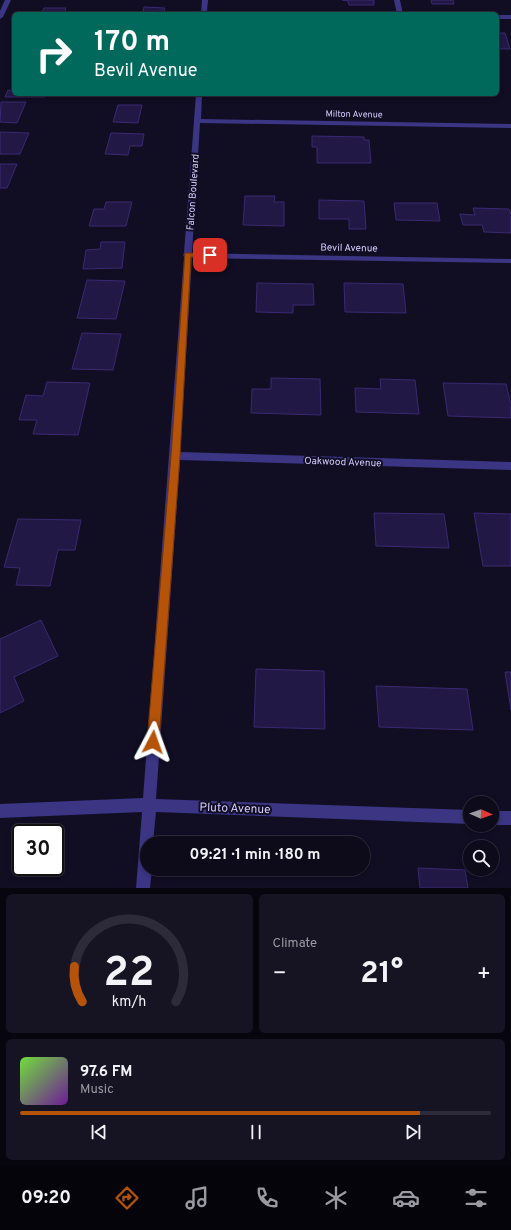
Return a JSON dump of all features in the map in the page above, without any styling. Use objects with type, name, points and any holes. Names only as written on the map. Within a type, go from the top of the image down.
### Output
[{"type":"street","points":[[0,17],[8,0]]},
{"type":"street","points":[[204,12],[205,0]]},
{"type":"street","points":[[397,0],[400,12]]},
{"type":"street","points":[[499,17],[511,17]]},
{"type":"street","name":"Falcon Boulevard","points":[[143,888],[175,456],[198,96]]},
{"type":"street","name":"Milton Avenue","points":[[197,121],[511,126]]},
{"type":"street","name":"Bevil Avenue","points":[[187,255],[511,262]]},
{"type":"street","name":"Oakwood Avenue","points":[[175,456],[511,466]]},
{"type":"street","name":"Pluto Avenue","points":[[0,811],[148,805],[463,817]]},
{"type":"street","points":[[499,818],[511,818]]},
{"type":"building","points":[[342,0],[374,0],[374,5],[349,5],[348,1]]},
{"type":"building","points":[[431,0],[453,0],[454,4],[432,4]]},
{"type":"building","points":[[144,7],[165,8],[164,12],[143,12]]},
{"type":"building","points":[[44,8],[66,8],[65,12],[42,12]]},
{"type":"building","points":[[499,33],[505,33],[510,49],[499,49]]},
{"type":"building","points":[[8,90],[12,91],[12,96],[46,96],[45,97],[5,97]]},
{"type":"building","points":[[1,102],[26,102],[17,123],[0,122]]},
{"type":"building","points":[[118,105],[142,105],[138,123],[113,122]]},
{"type":"building","points":[[0,132],[29,133],[20,154],[0,154]]},
{"type":"building","points":[[111,133],[144,134],[142,146],[130,146],[128,155],[105,154]]},
{"type":"building","points":[[312,136],[364,137],[364,140],[369,140],[371,163],[317,163],[317,147],[312,147]]},
{"type":"building","points":[[0,164],[17,164],[7,188],[0,188]]},
{"type":"building","points":[[245,196],[275,196],[274,202],[284,202],[284,226],[243,225]]},
{"type":"building","points":[[319,200],[364,201],[366,229],[349,229],[349,219],[319,219]]},
{"type":"building","points":[[106,202],[132,202],[126,226],[89,226],[94,209],[104,209]]},
{"type":"building","points":[[394,203],[437,203],[440,221],[396,220]]},
{"type":"building","points":[[473,208],[509,209],[511,215],[511,233],[484,232],[482,225],[463,225],[460,214],[475,215]]},
{"type":"building","points":[[101,242],[125,242],[122,268],[83,269],[86,250],[100,249]]},
{"type":"building","points":[[87,280],[125,281],[116,319],[77,318]]},
{"type":"building","points":[[257,283],[313,284],[314,305],[293,305],[293,313],[256,312]]},
{"type":"building","points":[[344,283],[403,284],[406,313],[345,312]]},
{"type":"building","points":[[82,333],[121,334],[113,370],[72,369]]},
{"type":"building","points":[[271,378],[320,379],[321,415],[251,413],[252,389],[271,389]]},
{"type":"building","points":[[380,379],[415,380],[419,414],[356,412],[355,388],[381,389]]},
{"type":"building","points":[[47,382],[90,383],[78,435],[33,434],[37,420],[19,420],[26,395],[43,396]]},
{"type":"building","points":[[443,383],[506,384],[511,405],[511,418],[448,416]]},
{"type":"building","points":[[374,513],[444,514],[449,548],[376,546]]},
{"type":"building","points":[[474,513],[511,514],[511,566],[483,566]]},
{"type":"building","points":[[18,519],[81,520],[75,550],[58,550],[50,586],[16,585],[20,568],[4,567]]},
{"type":"building","points":[[41,620],[58,656],[14,677],[24,701],[0,713],[0,639]]},
{"type":"building","points":[[256,669],[324,671],[325,729],[254,727]]},
{"type":"building","points":[[505,672],[511,672],[511,710]]},
{"type":"building","points":[[376,686],[467,689],[473,730],[379,727]]},
{"type":"building","points":[[418,868],[463,870],[463,876],[466,876],[468,888],[420,888]]},
{"type":"route","points":[[153,742],[175,456],[187,255],[210,255]]}]
